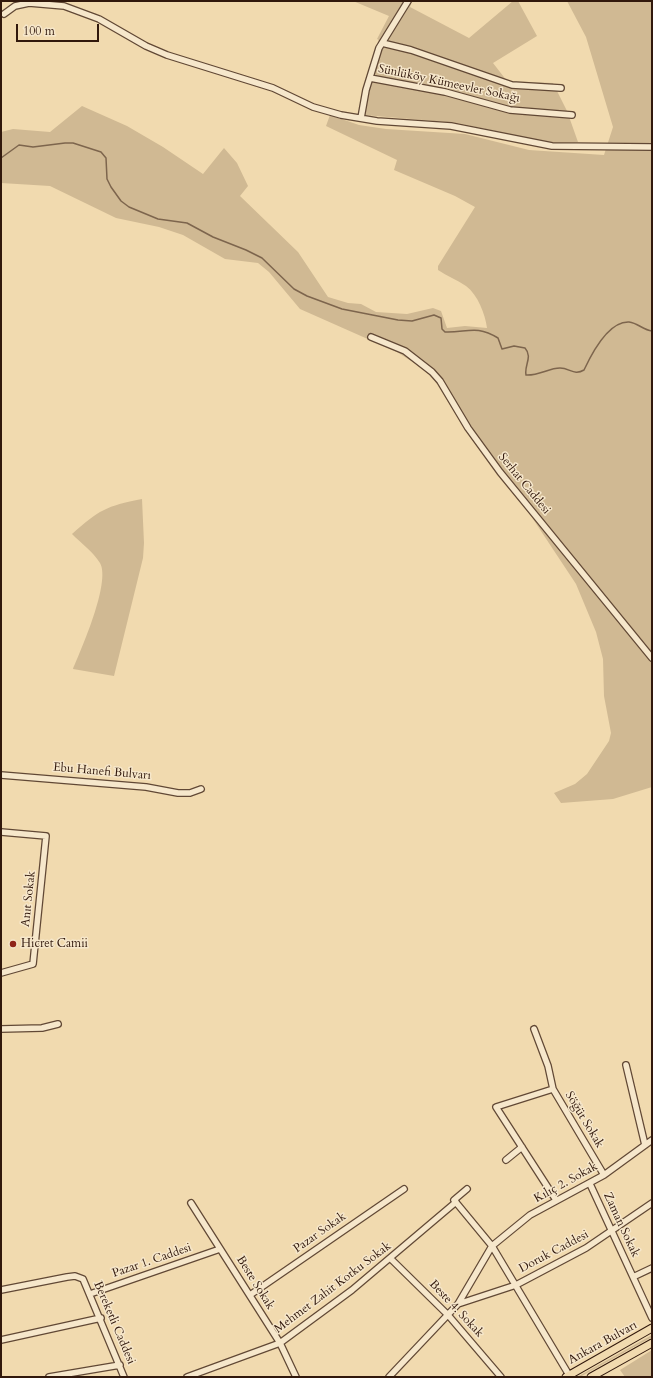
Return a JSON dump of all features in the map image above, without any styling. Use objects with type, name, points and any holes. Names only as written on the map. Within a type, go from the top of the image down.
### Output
[{"type":"main road","name":"Ankara Bulvarı","points":[[567,1376],[652,1328]]},
{"type":"main road","name":"Ankara Bulvarı","points":[[592,1377],[652,1343]]},
{"type":"street","name":"Sünlüköy Kümeevler Sokağı","points":[[361,118],[370,78],[382,43],[399,18],[408,1]]},
{"type":"street","points":[[4,14],[11,8],[25,4],[64,6],[88,14],[146,46],[167,55],[273,88],[322,110],[361,118],[451,126],[552,146],[652,147]]},
{"type":"street","name":"Sünlüköy Kümeevler Sokağı","points":[[382,43],[411,50],[512,85],[561,88]]},
{"type":"street","name":"Sünlüköy Kümeevler Sokağı","points":[[370,78],[445,92],[510,110],[572,115]]},
{"type":"street","name":"Serhat Caddesi","points":[[371,337],[405,351],[432,372],[440,381],[476,440],[500,472],[652,658]]},
{"type":"street","name":"Ebu Hanefi Bulvarı","points":[[1,775],[146,787],[178,793],[190,793],[201,789]]},
{"type":"street","name":"Anıt Sokak","points":[[1,832],[46,836],[33,964],[1,973]]},
{"type":"street","points":[[1,1029],[42,1028],[58,1024]]},
{"type":"street","name":"Söğüt Sokak","points":[[534,1028],[548,1066],[553,1089],[604,1175]]},
{"type":"street","points":[[626,1065],[645,1145]]},
{"type":"street","points":[[553,1089],[496,1107],[556,1200]]},
{"type":"street","name":"Kılıç 2. Sokak","points":[[492,1246],[530,1215],[556,1200],[590,1184],[652,1140]]},
{"type":"street","points":[[506,1160],[522,1147]]},
{"type":"street","name":"Zaman Sokak","points":[[590,1184],[652,1318]]},
{"type":"street","name":"Mehmet Zahit Kotku Sokak","points":[[188,1377],[280,1343],[320,1315],[391,1259],[467,1189]]},
{"type":"street","name":"Pazar Sokak","points":[[250,1295],[404,1190]]},
{"type":"street","points":[[455,1201],[492,1246],[516,1285],[567,1376]]},
{"type":"street","name":"Beste Sokak","points":[[191,1203],[280,1343],[294,1376]]},
{"type":"street","name":"Doruk Caddesi","points":[[458,1304],[516,1285],[586,1248],[612,1232],[652,1203]]},
{"type":"street","points":[[389,1377],[458,1304],[492,1246]]},
{"type":"street","name":"Pazar 1. Caddesi","points":[[90,1294],[220,1249]]},
{"type":"street","name":"Beste 4. Sokak","points":[[391,1259],[448,1315],[501,1377]]},
{"type":"street","points":[[633,1277],[652,1268]]},
{"type":"street","name":"Bereketli Caddesi","points":[[1,1290],[67,1277],[75,1276],[83,1278],[101,1318],[124,1377]]},
{"type":"street","points":[[1,1340],[101,1318]]},
{"type":"street","points":[[49,1377],[120,1365]]},
{"type":"shaded area","points":[[353,1],[412,1],[410,7],[469,38],[513,1],[518,1],[537,36],[493,63],[507,81],[553,83],[567,111],[578,142],[550,143],[458,123],[364,115],[371,81],[383,42],[377,39],[389,16]]},
{"type":"shaded area","points":[[567,1],[652,1],[652,787],[613,799],[561,803],[554,793],[575,784],[587,774],[609,741],[611,733],[604,696],[603,659],[596,632],[576,584],[531,516],[497,475],[470,437],[433,378],[422,368],[397,352],[300,309],[269,272],[258,263],[225,259],[183,235],[159,227],[116,218],[50,186],[1,183],[1,132],[13,129],[50,132],[82,106],[127,126],[163,147],[203,174],[224,148],[237,163],[248,186],[240,196],[298,252],[328,297],[348,303],[361,304],[376,312],[407,314],[433,308],[441,311],[447,328],[465,326],[487,328],[485,317],[474,294],[463,284],[438,270],[438,266],[475,207],[455,196],[394,170],[397,160],[326,126],[330,115],[359,125],[386,129],[465,134],[529,150],[604,155],[613,127],[586,37]]},
{"type":"shaded area","points":[[142,499],[144,543],[143,558],[114,676],[73,669],[94,616],[102,585],[102,572],[100,563],[97,559],[72,534],[89,519],[104,510],[120,504]]},
{"type":"shaded area","points":[[652,1335],[652,1337],[580,1377],[577,1377]]},
{"type":"shaded area","points":[[652,1350],[652,1377],[625,1377],[620,1370]]},
{"type":"waterway","points":[[1,158],[19,145],[33,147],[73,143],[101,152],[106,158],[107,179],[111,187],[121,201],[129,207],[158,219],[187,223],[213,237],[246,250],[262,258],[294,289],[307,296],[342,309],[398,320],[412,321],[434,315],[441,318],[442,329],[445,332],[471,330],[483,331],[498,338],[502,349],[514,346],[525,348],[528,355],[526,375],[556,368],[581,372],[584,370],[601,340],[614,327],[621,323],[629,322],[652,331]]},
{"type":"place","name":"Hicret Camii","points":[[13,944]]}]
